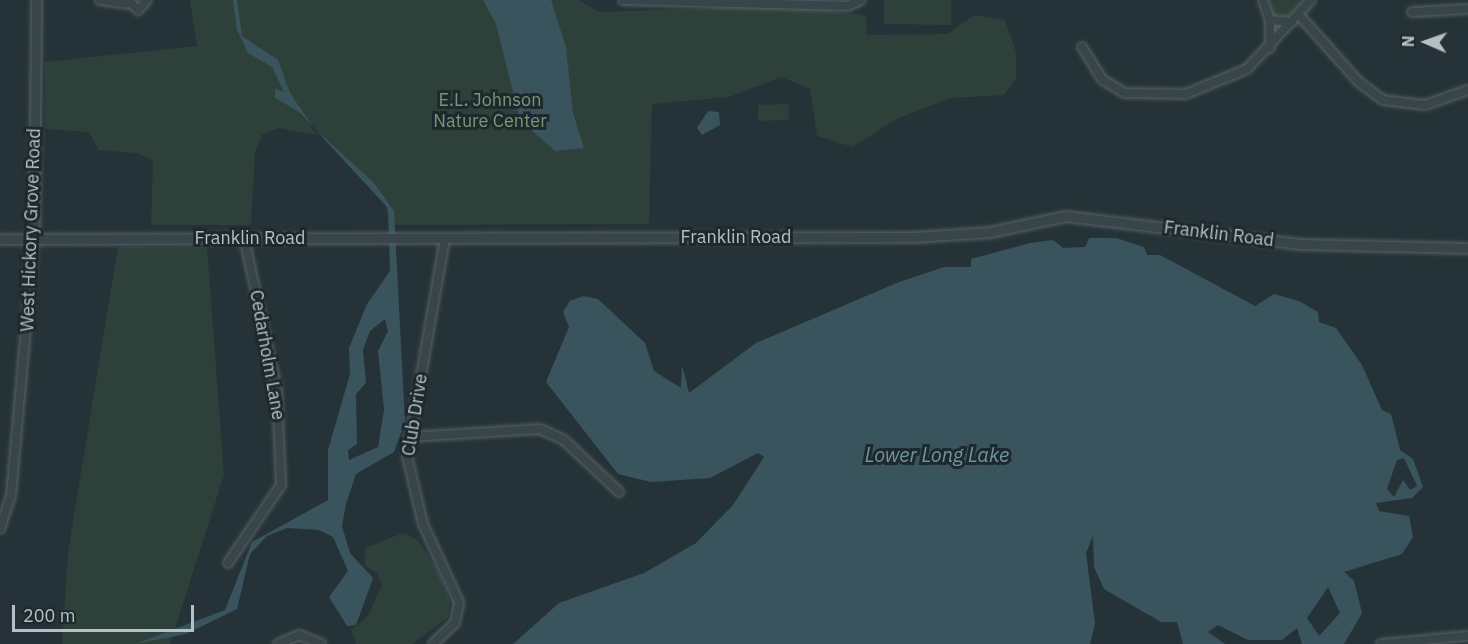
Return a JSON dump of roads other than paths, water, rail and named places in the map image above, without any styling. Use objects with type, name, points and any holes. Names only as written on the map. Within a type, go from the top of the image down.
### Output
[{"type":"street","name":"West Hickory Grove Road","points":[[0,529],[11,496],[34,239],[36,0]]},
{"type":"street","points":[[100,0],[128,2],[138,10],[147,0]]},
{"type":"street","points":[[623,0],[634,4],[782,0],[848,6],[861,0]]},
{"type":"street","points":[[1263,0],[1270,20],[1270,48]]},
{"type":"street","points":[[1082,47],[1112,86],[1155,97],[1223,82],[1270,48],[1311,0]]},
{"type":"street","points":[[1412,12],[1468,9]]},
{"type":"street","points":[[1299,15],[1359,82],[1383,99],[1425,105],[1468,90]]},
{"type":"street","points":[[1270,20],[1292,22]]},
{"type":"street","name":"Franklin Road","points":[[0,239],[924,237],[990,232],[1065,216],[1300,244],[1468,249]]},
{"type":"street","name":"Cedarholm Lane","points":[[228,563],[280,485],[277,390],[244,238]]},
{"type":"street","name":"Club Drive","points":[[432,644],[455,624],[459,602],[421,518],[409,472],[409,437],[445,238]]},
{"type":"street","points":[[409,437],[540,429],[564,440],[619,492]]},
{"type":"street","points":[[278,644],[299,635],[321,644]]},
{"type":"street","points":[[1381,644],[1468,636]]},
{"type":"water","points":[[233,0],[237,0],[242,36],[278,60],[290,93],[314,128],[374,183],[394,211],[405,422],[394,452],[356,474],[346,504],[342,526],[350,553],[373,578],[356,625],[347,626],[329,597],[348,571],[333,537],[319,530],[287,528],[267,536],[250,554],[237,609],[186,634],[135,644],[225,610],[252,542],[328,500],[328,450],[350,374],[349,348],[367,304],[390,271],[388,208],[299,112],[275,98],[275,89],[284,92],[272,67],[248,53],[237,30]],"holes":[[[385,319],[388,331],[378,351],[384,410],[378,447],[349,460],[348,450],[357,444],[356,394],[366,383],[363,350],[370,331]]]},
{"type":"water","points":[[483,0],[551,0],[566,47],[573,113],[584,148],[555,151],[520,120],[496,24]]},
{"type":"water","points":[[708,111],[719,112],[720,125],[702,135],[697,128]]},
{"type":"water","name":"Lower Long Lake","points":[[1089,238],[1116,238],[1144,247],[1147,255],[1160,255],[1255,306],[1274,294],[1299,301],[1318,312],[1319,322],[1336,328],[1362,365],[1382,410],[1391,414],[1400,450],[1413,459],[1423,487],[1412,498],[1376,503],[1379,511],[1409,516],[1413,537],[1402,554],[1344,572],[1354,581],[1362,613],[1344,644],[1302,644],[1297,628],[1282,640],[1248,640],[1218,625],[1208,632],[1225,644],[1183,644],[1177,622],[1161,622],[1104,589],[1094,567],[1093,536],[1086,553],[1095,624],[1090,644],[513,644],[559,603],[644,573],[696,543],[733,505],[764,457],[758,453],[710,478],[651,482],[618,474],[546,382],[569,327],[563,312],[570,301],[583,296],[598,299],[645,343],[654,371],[681,388],[682,365],[689,393],[756,343],[899,282],[944,267],[971,267],[971,259],[1030,243],[1053,240],[1063,248],[1085,247]],"holes":[[[1404,458],[1417,486],[1410,490],[1403,480],[1394,497],[1387,489],[1397,460]],[[1328,587],[1340,613],[1319,636],[1307,618]]]},
{"type":"park label","name":"E.L. Johnson Nature Center","points":[[490,111]]}]
